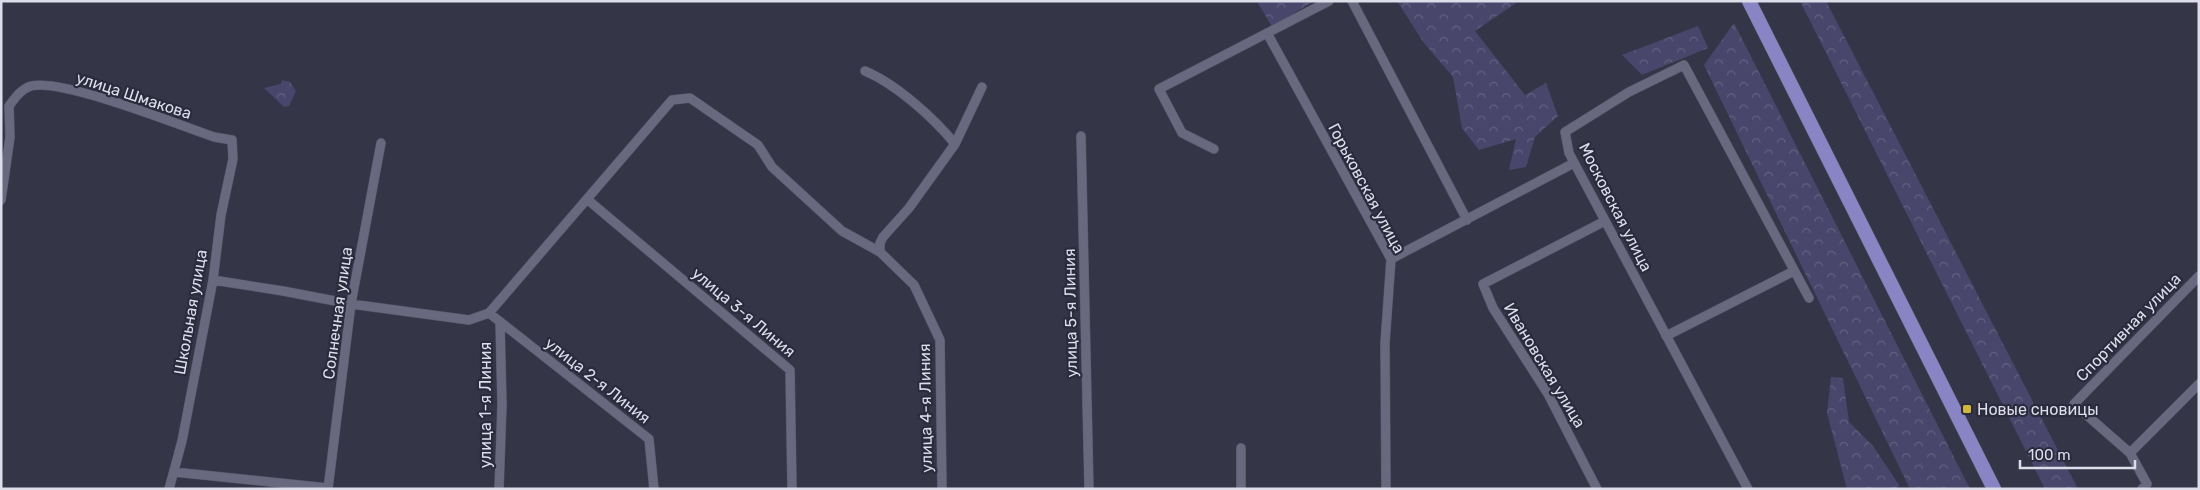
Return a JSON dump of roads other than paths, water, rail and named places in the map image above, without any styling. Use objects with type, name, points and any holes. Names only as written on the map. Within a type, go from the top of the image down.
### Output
[{"type":"main road","points":[[1749,1],[1994,489]]},
{"type":"street","points":[[1214,150],[1182,132],[1159,89],[1329,1]]},
{"type":"street","points":[[1352,1],[1467,220]]},
{"type":"street","name":"Горьковская улица","points":[[1267,33],[1391,259],[1385,343],[1386,489]]},
{"type":"street","name":"Московская улица","points":[[1748,489],[1568,153],[1565,132],[1629,92],[1684,65],[1809,298]]},
{"type":"street","points":[[865,71],[877,76],[937,122],[955,144]]},
{"type":"street","name":"улица Шмакова","points":[[1,200],[10,137],[5,104],[19,92],[30,86],[75,90],[214,136],[232,140]]},
{"type":"street","points":[[880,252],[880,243],[883,237],[909,208],[955,144],[982,88]]},
{"type":"street","name":"улица 4-я Линия","points":[[588,200],[672,100],[690,98],[758,145],[772,167],[842,231],[880,252],[914,285],[940,340],[942,489]]},
{"type":"street","name":"улица 5-я Линия","points":[[1080,136],[1089,489]]},
{"type":"street","name":"Школьная улица","points":[[169,489],[182,441],[213,280],[221,215],[233,159],[232,140]]},
{"type":"street","name":"Солнечная улица","points":[[328,488],[351,304],[381,143]]},
{"type":"street","points":[[1391,259],[1574,163]]},
{"type":"street","points":[[213,280],[351,304],[468,320],[488,313],[588,200]]},
{"type":"street","name":"улица 3-я Линия","points":[[588,200],[790,370],[792,489]]},
{"type":"street","name":"Ивановская улица","points":[[1596,489],[1548,394],[1493,308],[1483,284],[1604,221]]},
{"type":"street","points":[[1666,336],[1794,271]]},
{"type":"street","name":"Спортивная улица","points":[[2130,453],[2074,404],[2199,276]]},
{"type":"street","name":"улица 2-я Линия","points":[[488,313],[649,439],[654,489]]},
{"type":"street","name":"улица 1-я Линия","points":[[499,489],[502,405],[500,322]]},
{"type":"street","points":[[2142,489],[2147,484],[2130,453],[2199,384]]},
{"type":"street","points":[[1241,448],[1241,489]]},
{"type":"street","points":[[174,472],[328,488]]},
{"type":"place","name":"Новые сновицы","points":[[1967,409]]}]
